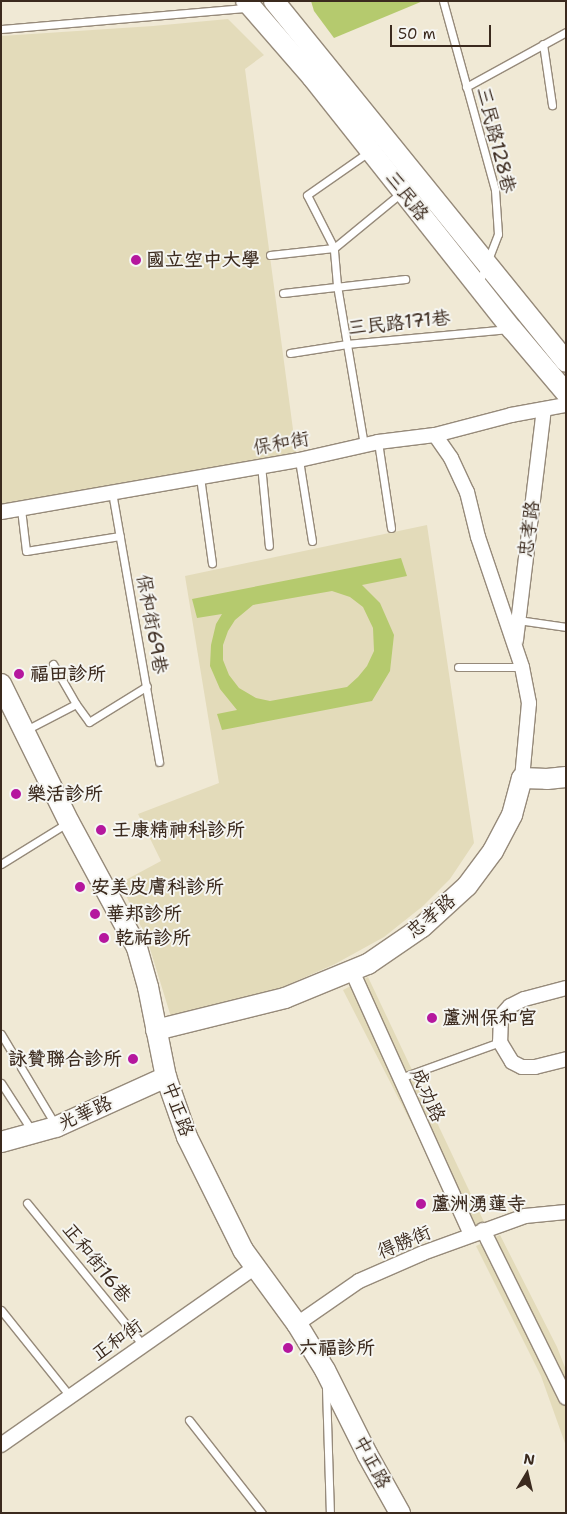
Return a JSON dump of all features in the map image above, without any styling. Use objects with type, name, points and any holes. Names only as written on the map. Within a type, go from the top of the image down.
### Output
[{"type":"street","name":"三民路","points":[[274,1],[566,361]]},
{"type":"street","name":"三民路","points":[[248,4],[404,191],[512,329],[566,393]]},
{"type":"street","name":"保和街","points":[[1,512],[261,465],[299,460],[378,442],[435,435],[511,415],[566,405]]},
{"type":"street","name":"忠孝路","points":[[515,647],[544,410]]},
{"type":"street","name":"忠孝路","points":[[156,1030],[285,998],[368,964],[422,927],[467,886],[493,851],[512,815],[522,778],[529,703],[522,667],[504,608],[478,537],[467,492],[451,458],[435,435]]},
{"type":"street","name":"中正路","points":[[1,684],[69,822],[137,948],[166,1077],[187,1137],[243,1250],[297,1324],[325,1370],[367,1454],[400,1513]]},
{"type":"street","points":[[522,778],[547,779],[566,776]]},
{"type":"street","name":"成功路","points":[[352,971],[400,1078],[477,1232],[565,1395]]},
{"type":"street","points":[[566,988],[524,999],[510,1006],[501,1016],[500,1042],[512,1062],[522,1066],[535,1067],[566,1059]]},
{"type":"street","name":"光華路","points":[[1,1142],[56,1127],[166,1077]]},
{"type":"street","name":"得勝街","points":[[297,1324],[359,1281],[477,1232],[525,1216],[566,1212]]},
{"type":"street","name":"正和街","points":[[1,1445],[255,1267]]},
{"type":"lane","name":"三民路128巷","points":[[443,1],[495,190],[498,234],[478,286]]},
{"type":"lane","points":[[1,29],[248,4]]},
{"type":"lane","points":[[466,87],[566,32]]},
{"type":"lane","points":[[543,44],[552,105]]},
{"type":"lane","points":[[364,445],[337,285],[334,248],[307,195],[371,151]]},
{"type":"lane","points":[[270,255],[334,248],[404,191]]},
{"type":"lane","points":[[283,293],[337,285],[405,279]]},
{"type":"lane","name":"三民路171巷","points":[[290,354],[347,344],[512,329]]},
{"type":"lane","points":[[378,442],[391,528]]},
{"type":"lane","points":[[299,460],[312,542]]},
{"type":"lane","points":[[261,465],[269,546]]},
{"type":"lane","points":[[200,477],[212,563]]},
{"type":"lane","name":"保和街69巷","points":[[112,492],[159,762]]},
{"type":"lane","points":[[21,509],[26,551],[120,536]]},
{"type":"lane","points":[[518,620],[566,627]]},
{"type":"lane","points":[[53,664],[76,704],[89,722],[147,686]]},
{"type":"lane","points":[[458,666],[522,667]]},
{"type":"lane","points":[[25,730],[76,704]]},
{"type":"lane","points":[[1,864],[69,822]]},
{"type":"lane","points":[[1,1034],[56,1127]]},
{"type":"lane","points":[[400,1078],[500,1042]]},
{"type":"lane","points":[[1,1083],[34,1134]]},
{"type":"lane","name":"正和街16巷","points":[[27,1203],[142,1345]]},
{"type":"lane","points":[[1,1310],[70,1396]]},
{"type":"lane","points":[[325,1370],[330,1513]]},
{"type":"lane","points":[[189,1420],[262,1513]]},
{"type":"shaded area","name":"國立空中大學","points":[[228,19],[264,55],[245,69],[296,452],[1,508],[1,36]]},
{"type":"shaded area","points":[[427,525],[474,843],[450,879],[423,906],[384,937],[335,964],[278,989],[171,1017],[147,939],[120,883],[161,861],[138,814],[219,783],[185,576]]},
{"type":"shaded area","points":[[368,977],[485,1224],[467,1232],[343,990]]},
{"type":"shaded area","points":[[500,1235],[557,1347],[566,1370],[566,1446],[541,1376],[476,1246]]},
{"type":"green space","points":[[311,1],[423,1],[334,38],[314,11]]},
{"type":"green space","points":[[401,558],[407,576],[362,585],[380,603],[394,635],[390,671],[372,701],[222,730],[217,714],[237,710],[220,689],[210,666],[211,645],[216,624],[222,614],[197,618],[192,599]],"holes":[[[332,591],[350,597],[363,607],[373,628],[374,651],[367,666],[347,687],[270,701],[256,698],[239,688],[229,675],[223,660],[223,645],[228,631],[235,620],[253,605]]]},
{"type":"place","name":"國立空中大學","points":[[136,260]]},
{"type":"place","name":"福田診所","points":[[19,674]]},
{"type":"place","name":"樂活診所","points":[[16,794]]},
{"type":"place","name":"壬康精神科診所","points":[[101,830]]},
{"type":"place","name":"安美皮膚科診所","points":[[80,887]]},
{"type":"place","name":"華邦診所","points":[[95,914]]},
{"type":"place","name":"乾祐診所","points":[[104,938]]},
{"type":"place","name":"蘆洲保和宮","points":[[432,1018]]},
{"type":"place","name":"詠贊聯合診所","points":[[133,1059]]},
{"type":"place","name":"蘆洲湧蓮寺","points":[[421,1204]]},
{"type":"place","name":"六福診所","points":[[288,1348]]}]
